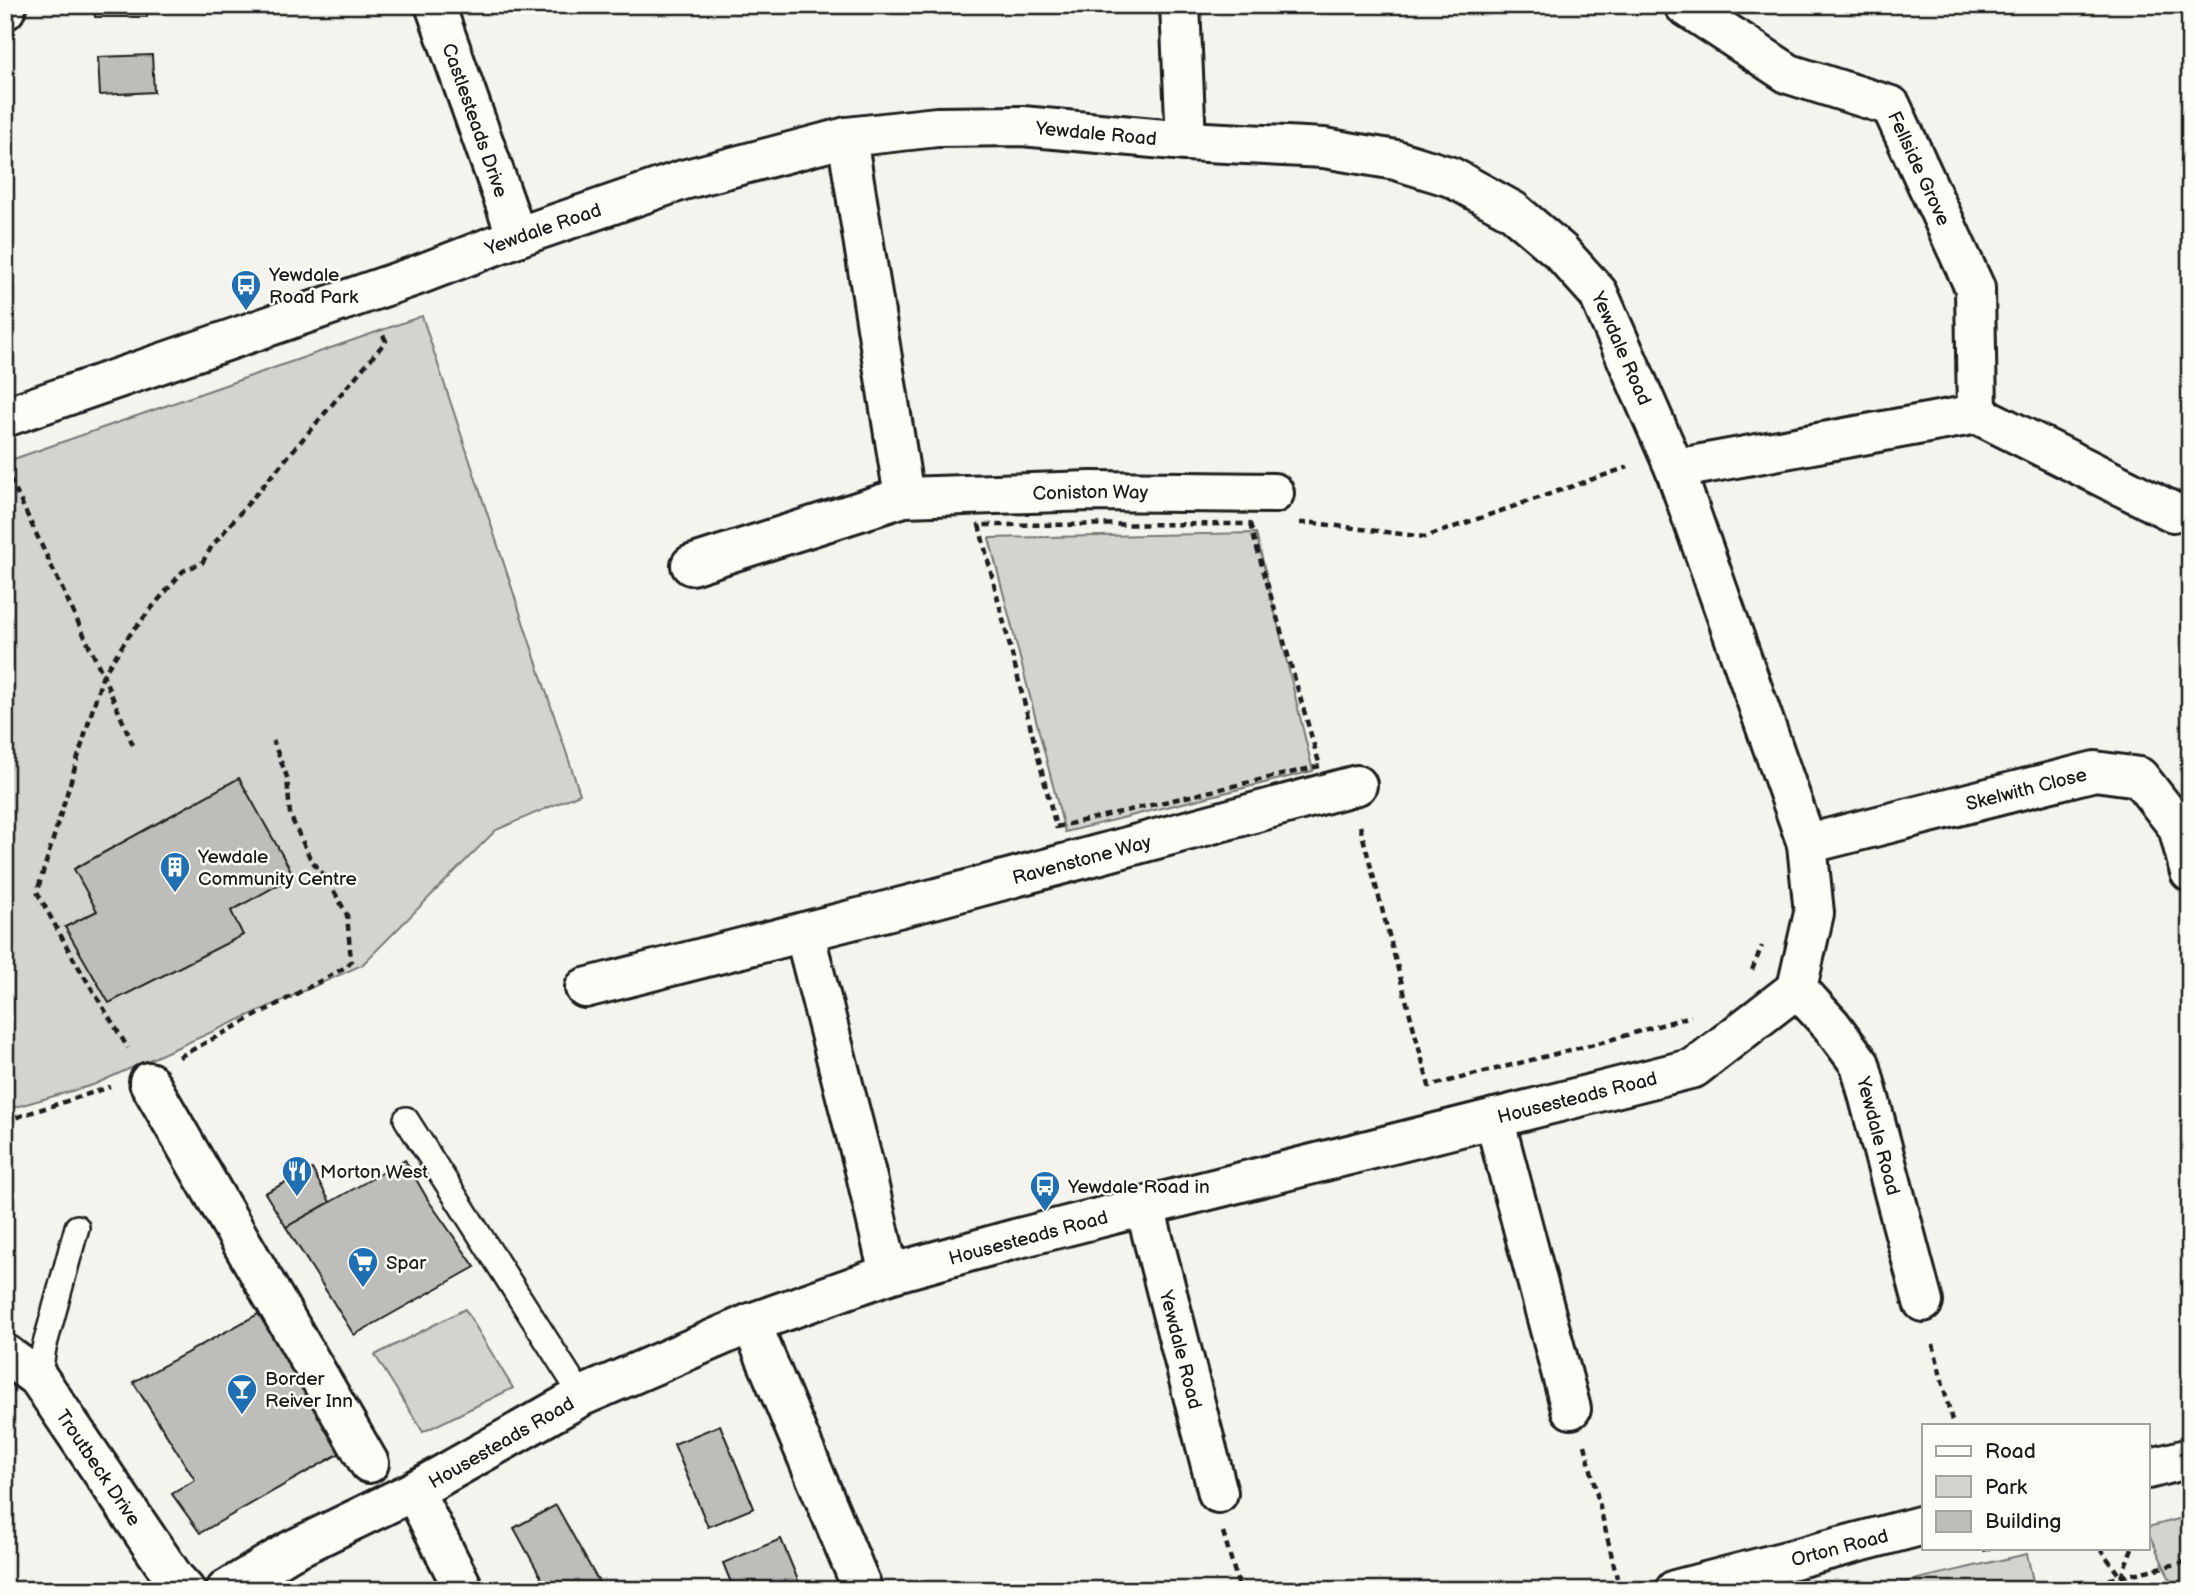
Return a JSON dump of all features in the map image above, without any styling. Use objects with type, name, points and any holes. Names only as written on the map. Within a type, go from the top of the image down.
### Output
[{"type":"street","name":"Castlesteads Drive","points":[[435,5],[517,237]]},
{"type":"street","points":[[1180,5],[1186,141]]},
{"type":"street","name":"Fellside Grove","points":[[1684,5],[1788,74],[1891,106],[1975,288],[1977,414]]},
{"type":"street","name":"Yewdale Road","points":[[5,417],[418,275],[517,237],[683,180],[847,136],[937,127],[1022,126],[1186,141],[1324,148],[1396,160],[1451,177],[1513,211],[1560,251],[1598,293],[1675,469],[1807,844]]},
{"type":"street","points":[[847,136],[904,497]]},
{"type":"street","points":[[1675,469],[1977,414],[2174,512]]},
{"type":"street","name":"Coniston Way","points":[[691,565],[904,497],[1091,491],[1275,514]]},
{"type":"street","name":"Skelwith Close","points":[[1807,844],[2095,771],[2139,777],[2178,827],[2190,872]]},
{"type":"street","name":"Ravenstone Way","points":[[585,988],[937,898],[1358,802]]},
{"type":"street","points":[[1797,988],[1814,914],[1807,844]]},
{"type":"street","points":[[804,932],[889,1274]]},
{"type":"street","name":"Yewdale Road","points":[[1797,988],[1831,1025],[1860,1064],[1923,1302]]},
{"type":"street","name":"Housesteads Road","points":[[226,1590],[290,1551],[414,1491],[582,1396],[751,1323],[889,1274],[1015,1239],[1694,1068],[1797,988]]},
{"type":"street","points":[[147,1079],[369,1463]]},
{"type":"street","points":[[1494,1118],[1577,1421]]},
{"type":"street","name":"Yewdale Road","points":[[1145,1207],[1219,1509]]},
{"type":"street","points":[[751,1323],[861,1585]]},
{"type":"street","name":"Troutbeck Drive","points":[[5,1354],[39,1379],[174,1578],[185,1590]]},
{"type":"street","points":[[2150,1468],[2190,1458]]},
{"type":"street","points":[[414,1491],[464,1590]]},
{"type":"street","name":"Orton Road","points":[[1675,1590],[1922,1526]]},
{"type":"lane","points":[[406,1119],[582,1396]]},
{"type":"lane","points":[[39,1379],[44,1348],[77,1227]]},
{"type":"path","points":[[147,1079],[73,958],[37,892],[103,675],[155,604],[183,571],[202,563],[212,546],[386,341],[380,327]]},
{"type":"path","points":[[1250,524],[1320,766],[1056,827],[979,525],[1250,524],[1275,514],[1314,523],[1425,537],[1629,467]]},
{"type":"path","points":[[5,468],[103,675],[133,745]]},
{"type":"path","points":[[5,1121],[147,1079],[348,966],[351,961],[347,915],[328,880],[311,860],[290,815],[287,777],[273,741]]},
{"type":"path","points":[[1358,802],[1429,1086],[1611,1040],[1701,1013]]},
{"type":"path","points":[[1749,976],[1765,939]]},
{"type":"path","points":[[1933,1344],[1953,1424]]},
{"type":"path","points":[[1577,1421],[1617,1578]]},
{"type":"path","points":[[1219,1509],[1240,1590]]},
{"type":"path","points":[[2101,1550],[2121,1578],[2124,1590]]},
{"type":"path","points":[[2121,1578],[2131,1550]]},
{"type":"path","points":[[2062,1590],[2190,1561]]},
{"type":"green space","points":[[422,316],[580,794],[496,830],[362,965],[93,1085],[5,1110],[5,462]]},
{"type":"green space","points":[[1256,533],[1313,771],[1065,832],[989,538]]},
{"type":"green space","points":[[465,1309],[513,1388],[423,1432],[375,1355]]},
{"type":"green space","points":[[2190,1516],[2190,1590],[2175,1590],[2150,1536],[2150,1526]]},
{"type":"green space","points":[[2027,1554],[2035,1590],[1870,1590]]},
{"type":"building","points":[[94,5],[147,5],[147,17],[95,17]]},
{"type":"building","points":[[152,55],[154,92],[100,95],[98,57]]},
{"type":"building","name":"Yewdale Community Centre","points":[[239,778],[294,876],[231,911],[243,935],[109,1003],[65,927],[97,911],[74,869]]},
{"type":"building","points":[[405,1160],[428,1200],[475,1267],[354,1335],[286,1227]]},
{"type":"building","name":"Morton West","points":[[312,1169],[330,1202],[286,1227],[265,1193]]},
{"type":"building","name":"Border Reiver Inn","points":[[273,1306],[347,1449],[200,1533],[172,1494],[195,1480],[133,1382]]},
{"type":"building","points":[[720,1425],[754,1508],[708,1527],[674,1444]]},
{"type":"building","points":[[556,1505],[601,1586],[594,1590],[548,1590],[514,1528]]},
{"type":"building","points":[[781,1539],[802,1590],[734,1590],[723,1563]]},
{"type":"place","name":"Yewdale Road Park","points":[[246,312]]},
{"type":"place","name":"Yewdale Community Centre","points":[[175,894]]},
{"type":"place","name":"Morton West","points":[[297,1198]]},
{"type":"place","name":"Yewdale Road in","points":[[1045,1213]]},
{"type":"place","name":"Spar","points":[[363,1289]]},
{"type":"place","name":"Border Reiver Inn","points":[[242,1416]]}]
